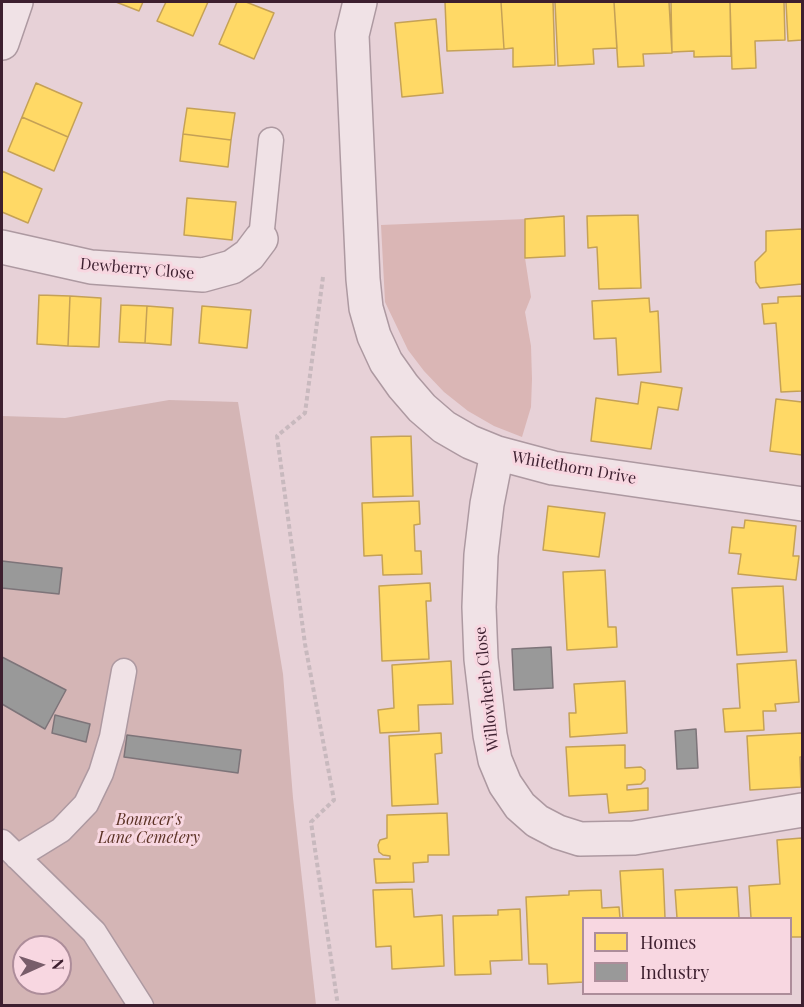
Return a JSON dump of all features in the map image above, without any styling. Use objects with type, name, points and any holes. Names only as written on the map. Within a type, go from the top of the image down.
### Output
[{"type":"street","points":[[2,42],[16,2]]},
{"type":"street","name":"Whitethorn Drive","points":[[360,2],[352,35],[366,308],[386,362],[402,386],[444,427],[470,442],[497,453],[553,468],[802,504]]},
{"type":"street","name":"Dewberry Close","points":[[2,247],[91,267],[203,275],[232,267],[249,255],[261,238]]},
{"type":"street","name":"Willowherb Close","points":[[497,453],[487,504],[481,555],[479,607],[481,659],[495,760],[505,784],[520,806],[537,821],[558,832],[580,839],[634,838],[802,810]]},
{"type":"lane","points":[[261,238],[271,140]]},
{"type":"lane","points":[[123,671],[112,737],[101,773],[86,804],[61,830],[9,850],[94,932],[141,1005]]},
{"type":"path","points":[[323,274],[304,413],[277,436],[305,644],[334,800],[311,822],[338,1005]]},
{"type":"shaded area","points":[[525,219],[525,258],[531,297],[525,312],[531,346],[532,379],[531,407],[522,437],[494,426],[468,411],[444,392],[408,350],[385,302],[381,225]]},
{"type":"green space","name":"Bouncer's Lane Cemetery","points":[[169,400],[238,402],[283,674],[293,798],[316,1005],[2,1006],[2,416],[65,418]]},
{"type":"building: Homes","points":[[116,2],[143,2],[139,11]]},
{"type":"building: Homes","points":[[166,2],[208,2],[193,36],[157,21]]},
{"type":"building: Homes","points":[[237,2],[246,2],[274,13],[254,59],[219,44]]},
{"type":"building: Homes","points":[[445,2],[501,2],[504,49],[447,51]]},
{"type":"building: Homes","points":[[501,2],[553,2],[555,65],[513,67],[513,48],[504,49]]},
{"type":"building: Homes","points":[[555,2],[614,2],[617,48],[593,49],[594,64],[558,66]]},
{"type":"building: Homes","points":[[614,2],[669,2],[672,53],[643,54],[644,66],[618,67]]},
{"type":"building: Homes","points":[[671,2],[730,2],[731,56],[694,57],[694,51],[672,52]]},
{"type":"building: Homes","points":[[730,2],[784,2],[785,40],[755,41],[756,68],[732,69]]},
{"type":"building: Homes","points":[[786,2],[802,2],[802,40],[788,41]]},
{"type":"building: Homes","points":[[436,19],[443,93],[402,97],[395,23]]},
{"type":"building: Homes","points":[[36,83],[82,103],[68,137],[22,117]]},
{"type":"building: Homes","points":[[187,108],[235,113],[231,140],[183,134]]},
{"type":"building: Homes","points":[[22,117],[68,137],[54,171],[8,151]]},
{"type":"building: Homes","points":[[183,134],[231,140],[228,167],[180,161]]},
{"type":"building: Homes","points":[[2,171],[42,189],[28,223],[2,212]]},
{"type":"building: Homes","points":[[187,198],[236,202],[232,240],[184,235]]},
{"type":"building: Homes","points":[[638,215],[641,288],[599,289],[597,247],[588,248],[587,216]]},
{"type":"building: Homes","points":[[564,216],[565,256],[525,258],[525,219]]},
{"type":"building: Homes","points":[[802,229],[802,284],[760,288],[756,282],[755,262],[766,251],[766,231]]},
{"type":"building: Homes","points":[[39,295],[70,296],[68,346],[37,344]]},
{"type":"building: Homes","points":[[70,296],[101,298],[99,347],[68,346]]},
{"type":"building: Homes","points":[[802,296],[802,391],[781,392],[776,323],[764,324],[762,304],[778,303],[778,297]]},
{"type":"building: Homes","points":[[649,298],[650,312],[658,311],[661,372],[618,375],[616,338],[594,339],[592,301]]},
{"type":"building: Homes","points":[[121,305],[147,306],[145,343],[119,342]]},
{"type":"building: Homes","points":[[147,306],[173,308],[171,345],[145,343]]},
{"type":"building: Homes","points":[[202,306],[251,310],[247,348],[199,343]]},
{"type":"building: Homes","points":[[641,382],[682,388],[678,410],[658,407],[651,449],[591,441],[596,398],[638,404]]},
{"type":"building: Homes","points":[[776,399],[802,402],[802,455],[770,451]]},
{"type":"building: Homes","points":[[411,436],[413,496],[373,497],[371,437]]},
{"type":"building: Homes","points":[[419,501],[420,524],[414,525],[415,551],[421,551],[422,574],[383,575],[382,555],[364,556],[362,503]]},
{"type":"building: Homes","points":[[548,506],[605,513],[599,557],[543,550]]},
{"type":"building: Homes","points":[[745,520],[796,526],[793,556],[799,556],[796,580],[738,574],[741,554],[729,553],[732,527],[744,528]]},
{"type":"building: Homes","points":[[605,570],[608,627],[616,627],[617,647],[567,650],[563,572]]},
{"type":"building: Homes","points":[[430,583],[431,601],[426,601],[429,659],[382,661],[379,586]]},
{"type":"building: Homes","points":[[783,586],[787,652],[737,655],[732,588]]},
{"type":"building: Homes","points":[[796,660],[799,702],[775,704],[776,711],[763,711],[764,730],[725,732],[723,709],[740,708],[737,664]]},
{"type":"building: Homes","points":[[451,661],[453,704],[418,705],[419,731],[380,733],[378,710],[394,708],[392,665]]},
{"type":"building: Homes","points":[[625,681],[627,733],[570,737],[569,713],[576,713],[574,684]]},
{"type":"building: Homes","points":[[441,733],[442,753],[435,754],[438,804],[392,806],[389,736]]},
{"type":"building: Homes","points":[[802,733],[801,787],[750,790],[747,736]]},
{"type":"building: Homes","points":[[625,745],[625,768],[641,767],[645,770],[645,780],[641,784],[627,785],[627,790],[648,788],[648,810],[609,813],[607,794],[569,796],[566,747]]},
{"type":"building: Homes","points":[[447,813],[449,855],[428,855],[428,862],[413,863],[414,882],[376,883],[374,859],[390,859],[390,856],[379,852],[378,845],[380,840],[387,838],[387,815]]},
{"type":"building: Homes","points":[[802,838],[802,937],[792,937],[792,917],[751,917],[749,886],[780,884],[777,840]]},
{"type":"building: Homes","points":[[663,869],[665,917],[623,917],[620,871]]},
{"type":"building: Homes","points":[[737,887],[739,917],[677,917],[675,890]]},
{"type":"building: Homes","points":[[412,889],[414,917],[442,915],[444,966],[392,969],[391,946],[376,947],[373,890]]},
{"type":"building: Homes","points":[[601,890],[602,908],[619,907],[620,917],[582,917],[582,982],[548,984],[547,964],[529,964],[526,897],[569,895],[569,891]]},
{"type":"building: Homes","points":[[520,909],[522,960],[490,961],[491,974],[455,975],[453,916],[498,915],[498,910]]},
{"type":"building: Industry","points":[[2,561],[62,568],[59,594],[2,588]]},
{"type":"building: Industry","points":[[551,647],[553,688],[514,690],[512,649]]},
{"type":"building: Industry","points":[[2,657],[66,690],[45,729],[2,704]]},
{"type":"building: Industry","points":[[55,715],[90,724],[86,742],[52,733]]},
{"type":"building: Industry","points":[[696,729],[698,768],[677,769],[675,731]]},
{"type":"building: Industry","points":[[127,735],[241,750],[238,773],[124,757]]}]
